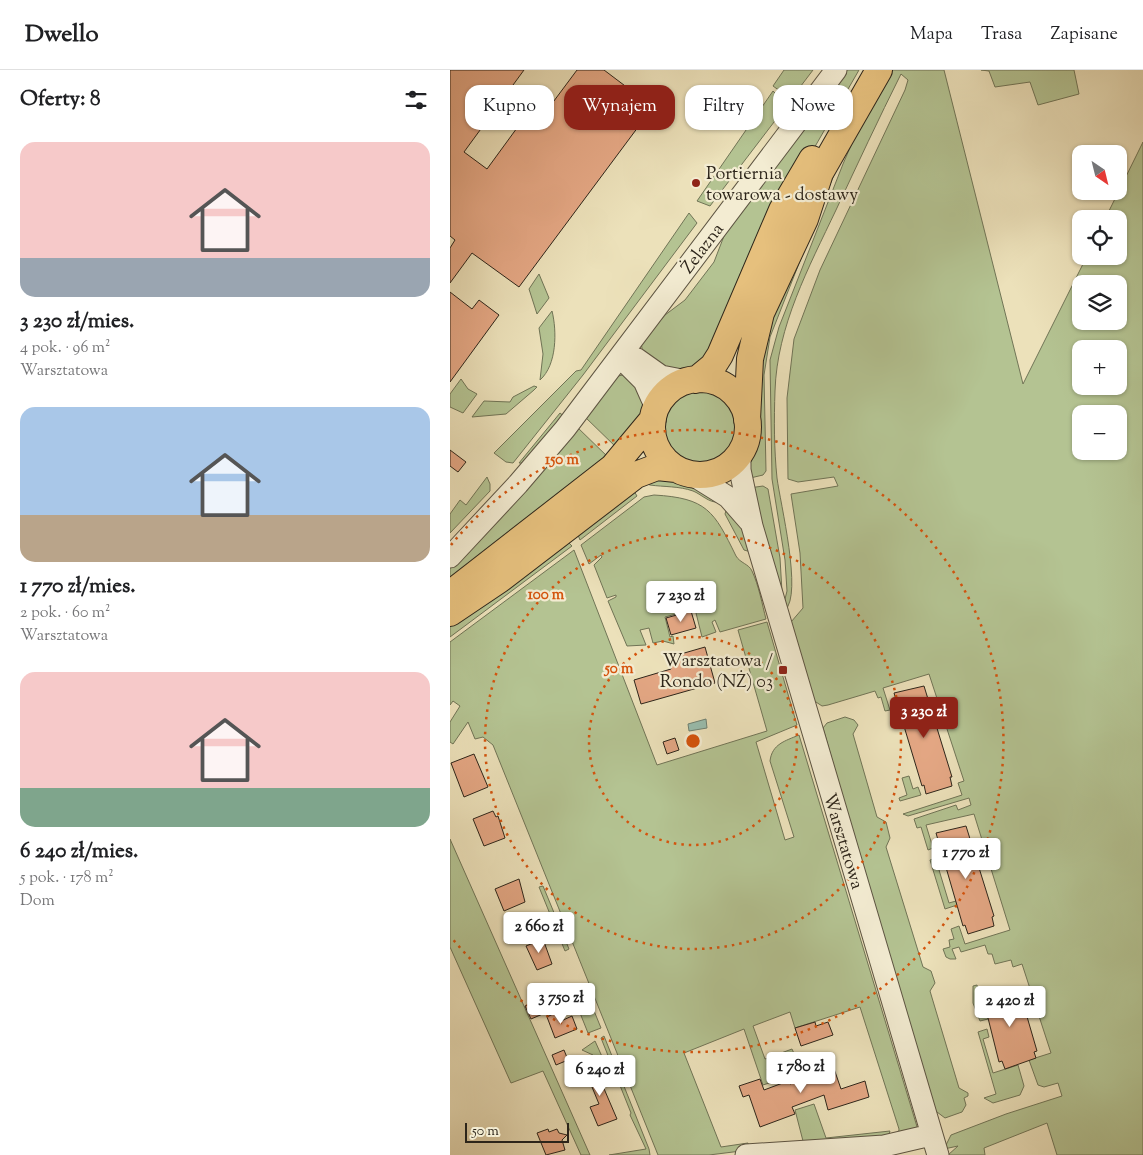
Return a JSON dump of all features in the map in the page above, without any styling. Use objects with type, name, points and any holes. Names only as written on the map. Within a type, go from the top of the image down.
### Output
[{"type":"main road","points":[[450,594],[613,467],[654,414],[668,391],[691,381],[713,366],[720,355],[760,267],[782,210],[864,70]]},
{"type":"main road","points":[[450,613],[492,585],[645,469],[657,467],[684,471],[716,472],[727,466],[740,452],[746,439],[750,359],[764,305],[805,219],[820,173],[878,70]]},
{"type":"main road","points":[[691,381],[711,381],[732,392],[742,405],[747,420]]},
{"type":"main road","points":[[654,414],[655,445],[662,456],[684,471]]},
{"type":"street","name":"Żelazna","points":[[450,557],[541,458],[622,354],[836,70]]},
{"type":"street","points":[[622,354],[637,359],[661,376],[691,381]]},
{"type":"street","points":[[622,354],[626,363],[648,387],[654,414]]},
{"type":"street","name":"Warsztatowa","points":[[740,452],[740,470],[752,526],[938,1155]]},
{"type":"street","name":"Warsztatowa","points":[[684,471],[728,497],[743,512],[752,526]]},
{"type":"street","points":[[746,1155],[884,1146],[932,1135]]},
{"type":"green space","points":[[784,70],[813,70],[802,85],[774,85]]},
{"type":"green space","points":[[845,70],[859,70],[850,85],[834,85]]},
{"type":"green space","points":[[892,70],[944,70],[1023,384],[1072,286],[1072,330],[1127,330],[1127,275],[1078,275],[1082,265],[1127,265],[1127,210],[1109,210],[1114,200],[1128,200],[1128,172],[1143,142],[1143,1155],[1057,1155],[1047,1123],[984,1148],[985,1155],[948,1155],[958,1146],[944,1149],[951,1135],[1006,1114],[1062,1096],[1058,1083],[1044,1087],[1038,1085],[1029,1060],[1051,1053],[1022,964],[1013,967],[1011,960],[995,964],[992,954],[988,954],[985,945],[961,952],[959,947],[952,949],[956,959],[946,957],[943,949],[950,947],[949,940],[954,939],[951,929],[959,926],[965,944],[1010,930],[974,814],[926,825],[933,848],[928,850],[921,827],[917,828],[914,819],[956,805],[958,810],[971,805],[969,798],[908,816],[903,814],[962,795],[958,783],[964,781],[929,674],[883,688],[890,710],[885,711],[881,697],[878,698],[875,691],[828,705],[822,706],[816,702],[811,706],[791,622],[803,608],[800,553],[791,494],[838,486],[834,477],[798,482],[788,479],[787,398],[794,339],[820,270],[905,90],[908,80],[901,74],[805,275],[788,320],[782,343],[777,367],[774,434],[777,478],[786,526],[791,568],[792,586],[790,601],[785,610],[784,603],[787,591],[785,560],[772,479],[770,360],[779,327],[862,120]]},
{"type":"green space","points":[[981,70],[1074,70],[1079,94],[1038,105],[1030,82],[995,87],[989,71]]},
{"type":"green space","points":[[773,91],[773,123],[710,206],[697,201],[746,130],[763,130],[763,105]]},
{"type":"green space","points":[[801,130],[825,130],[701,366],[676,374],[643,353],[641,343],[665,315],[685,300],[714,262],[724,236]]},
{"type":"green space","points":[[839,162],[770,337],[764,375],[766,471],[763,475],[746,479],[746,465],[757,431],[756,371],[761,342]]},
{"type":"green space","points":[[689,213],[697,223],[583,375],[513,463],[506,462],[494,453],[576,371],[581,370]]},
{"type":"green space","points":[[539,274],[549,298],[537,314],[529,289]]},
{"type":"green space","points":[[552,311],[555,328],[553,357],[546,374],[540,380],[543,354],[539,328]]},
{"type":"green space","points":[[618,376],[632,376],[647,408],[619,450],[584,416]]},
{"type":"green space","points":[[461,379],[468,389],[477,394],[463,413],[450,407],[450,394]]},
{"type":"green space","points":[[534,386],[537,387],[506,414],[472,417],[484,401],[510,402],[513,397]]},
{"type":"green space","points":[[700,390],[715,393],[727,401],[735,413],[738,428],[735,443],[727,455],[715,463],[700,466],[685,463],[673,455],[665,443],[662,428],[665,413],[673,401],[685,393]]},
{"type":"green space","points":[[560,413],[565,417],[522,463],[519,463]]},
{"type":"green space","points":[[576,426],[610,459],[450,584],[450,567]]},
{"type":"green space","points":[[487,477],[490,491],[450,533],[450,514],[460,500],[466,505]]},
{"type":"green space","points":[[648,478],[685,483],[718,502],[711,501],[688,489],[650,485],[645,483]]},
{"type":"green space","points":[[763,486],[768,489],[780,558],[782,592],[749,488]]},
{"type":"green space","points":[[632,488],[637,496],[580,540],[578,535]]},
{"type":"green space","points":[[654,495],[686,499],[707,510],[721,528],[736,556],[752,571],[766,619],[720,632],[715,620],[712,622],[716,632],[702,637],[695,609],[665,617],[670,637],[673,636],[674,644],[663,641],[653,643],[649,628],[640,630],[646,645],[627,646],[608,601],[616,597],[616,595],[607,598],[594,565],[602,557],[601,555],[589,564],[581,545],[644,497]]},
{"type":"green space","points":[[727,507],[737,512],[751,552],[744,550],[725,514]]},
{"type":"green space","points":[[565,539],[572,546],[450,637],[450,622]]},
{"type":"green space","points":[[574,550],[657,765],[767,731],[738,630],[767,622],[797,725],[756,742],[785,840],[794,837],[770,761],[776,747],[784,741],[799,735],[918,1130],[898,1138],[899,1129],[860,1007],[795,1028],[790,1012],[753,1026],[765,1059],[792,1049],[796,1058],[767,1069],[772,1082],[763,1085],[744,1029],[684,1053],[721,1147],[748,1143],[749,1150],[709,1155],[658,1155],[493,745],[483,737],[475,739],[468,722],[453,744],[450,742],[450,722],[460,706],[453,701],[450,705],[450,642]]},
{"type":"green space","points":[[845,717],[854,720],[858,725],[853,734],[877,817],[886,822],[890,838],[886,847],[923,967],[931,971],[935,983],[930,991],[959,1088],[968,1093],[968,1096],[964,1098],[966,1105],[962,1112],[945,1118],[937,1112],[933,1113],[823,728],[827,723]]},
{"type":"green space","points":[[909,776],[913,789],[918,787],[921,795],[900,801],[899,798],[907,795],[902,778]]},
{"type":"green space","points":[[450,839],[590,1155],[581,1155],[543,1071],[511,1083],[450,947]]},
{"type":"green space","points":[[943,856],[946,867],[939,870],[949,903],[956,901],[957,905],[945,909],[930,860]]},
{"type":"green space","points":[[543,886],[569,949],[565,951],[539,887]]},
{"type":"green space","points":[[977,985],[988,1019],[980,1021],[973,1003],[973,986]]},
{"type":"green space","points":[[588,996],[601,1028],[588,1033],[580,1013],[581,1005],[585,1001],[584,998]]},
{"type":"green space","points":[[987,1029],[989,1037],[983,1039],[993,1073],[1018,1065],[1024,1086],[1020,1095],[993,1103],[984,1098],[996,1094],[978,1032]]},
{"type":"green space","points":[[604,1036],[650,1155],[609,1155],[646,1149],[630,1115],[631,1113],[601,1038]]},
{"type":"green space","points":[[595,1041],[604,1061],[598,1063],[593,1055],[582,1050]]},
{"type":"green space","points":[[814,1104],[826,1138],[890,1131],[888,1137],[803,1141],[795,1110]]},
{"type":"shaded area","points":[[706,719],[707,728],[689,731],[688,724]]},
{"type":"building","points":[[450,70],[524,70],[513,85],[465,85],[465,130],[480,130],[464,152],[487,169],[516,130],[554,130],[554,101],[564,87],[564,130],[636,130],[519,287],[472,253],[450,283],[450,248],[455,240],[450,236]]},
{"type":"building","points":[[577,70],[604,70],[624,85],[566,85]]},
{"type":"building","points":[[450,292],[472,309],[479,300],[499,315],[450,382]]},
{"type":"building","points":[[450,450],[466,462],[458,472],[450,466]]},
{"type":"building","points":[[691,611],[696,628],[671,635],[666,618]]},
{"type":"building","points":[[705,647],[715,683],[641,704],[634,680],[671,669],[667,658]]},
{"type":"building","points":[[924,686],[952,777],[950,777],[952,786],[926,794],[894,693]]},
{"type":"building","points":[[675,738],[679,750],[667,754],[663,742]]},
{"type":"building","points":[[474,754],[488,787],[464,797],[451,763]]},
{"type":"building","points":[[493,811],[496,817],[498,816],[505,838],[484,846],[473,819]]},
{"type":"building","points":[[966,826],[994,916],[992,917],[994,926],[968,934],[965,925],[963,926],[936,833]]},
{"type":"building","points":[[519,879],[525,902],[504,911],[495,889]]},
{"type":"building","points":[[543,939],[552,964],[537,970],[526,946]]},
{"type":"building","points":[[1015,988],[1017,997],[1021,996],[1037,1051],[1034,1052],[1036,1058],[1005,1069],[1002,1061],[999,1062],[982,994],[997,989],[998,993]]},
{"type":"building","points":[[539,1000],[545,1013],[531,1019],[525,1006]]},
{"type":"building","points":[[557,1012],[561,1021],[572,1016],[577,1029],[555,1038],[547,1017]]},
{"type":"building","points":[[815,1022],[816,1026],[828,1022],[833,1035],[801,1046],[795,1028]]},
{"type":"building","points":[[564,1050],[568,1060],[556,1065],[552,1055]]},
{"type":"building","points":[[831,1060],[841,1089],[865,1081],[869,1097],[828,1110],[824,1095],[792,1107],[795,1114],[760,1127],[749,1095],[743,1097],[739,1086],[760,1079],[764,1090],[788,1081],[790,1084],[813,1076],[809,1067]]},
{"type":"building","points":[[599,1064],[606,1082],[602,1084],[617,1119],[598,1126],[590,1107],[599,1104],[585,1070]]},
{"type":"building","points":[[548,1129],[549,1132],[557,1129],[559,1133],[567,1135],[562,1140],[565,1150],[546,1155],[537,1133]]},
{"type":"place","name":"Portiernia towarowa - dostawy","points":[[696,183]]},
{"type":"place","name":"Warsztatowa / Rondo (NŻ) 03","points":[[783,670]]}]
